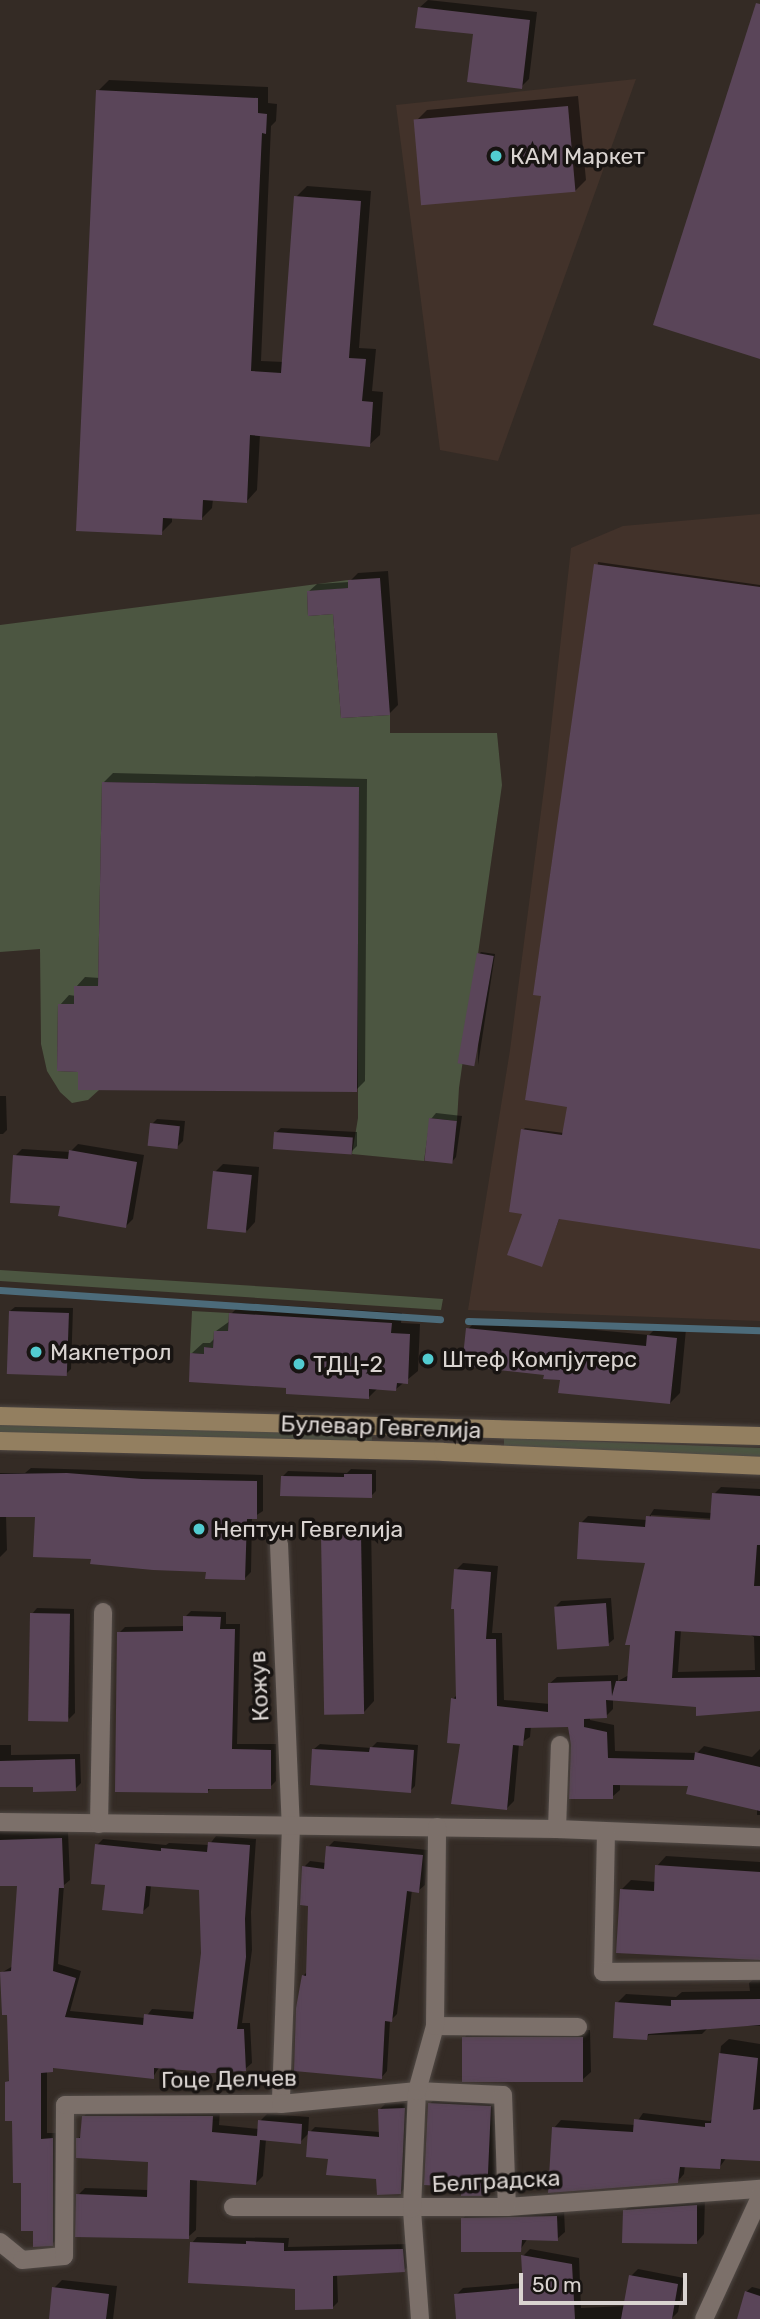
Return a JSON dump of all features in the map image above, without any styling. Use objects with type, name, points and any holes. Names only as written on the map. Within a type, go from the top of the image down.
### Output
[{"type":"main road","name":"Булевар Гевгелија","points":[[0,1416],[760,1436]]},
{"type":"main road","name":"Булевар Гевгелија","points":[[0,1441],[443,1452],[760,1466]]},
{"type":"street","name":"Кожув","points":[[279,1544],[291,1826],[281,2105]]},
{"type":"street","points":[[99,1824],[103,1612]]},
{"type":"street","points":[[557,1829],[560,1745]]},
{"type":"street","points":[[0,1822],[557,1829],[760,1837]]},
{"type":"street","points":[[420,2319],[412,2209],[417,2091],[435,2026],[437,1827]]},
{"type":"street","points":[[606,1832],[603,1972],[760,1971]]},
{"type":"street","points":[[435,2026],[578,2026]]},
{"type":"street","name":"Гоце Делчев","points":[[0,2242],[22,2260],[64,2256],[65,2105],[281,2105],[417,2091],[503,2095],[507,2207]]},
{"type":"street","name":"Белградска","points":[[233,2207],[507,2207],[760,2189]]},
{"type":"street","points":[[704,2319],[760,2197]]},
{"type":"shaded area","points":[[636,79],[498,461],[440,450],[396,105]]},
{"type":"shaded area","points":[[760,514],[760,1321],[468,1310],[510,1050],[546,773],[571,548],[623,526]]},
{"type":"green space","points":[[348,580],[348,588],[307,592],[308,616],[333,614],[341,718],[390,715],[390,733],[497,733],[502,785],[459,1088],[457,1121],[430,1118],[424,1161],[352,1154],[358,1118],[358,787],[102,782],[98,986],[75,986],[74,1004],[58,1004],[57,1071],[78,1072],[99,1090],[88,1100],[72,1103],[60,1092],[47,1071],[41,1044],[40,949],[0,952],[0,625]]},
{"type":"green space","points":[[0,1270],[443,1299],[441,1310],[0,1281]]},
{"type":"green space","points":[[192,1311],[229,1313],[228,1331],[214,1331],[213,1348],[204,1347],[204,1354],[190,1353]]},
{"type":"green space","points":[[0,1425],[372,1431],[372,1442],[0,1436]]},
{"type":"green space","points":[[504,1438],[760,1448],[760,1457],[504,1449]]},
{"type":"building","points":[[756,3],[760,4],[760,359],[653,325]]},
{"type":"building","points":[[418,7],[530,20],[522,89],[467,82],[473,34],[415,28]]},
{"type":"building","points":[[96,90],[258,98],[258,113],[267,114],[266,134],[262,133],[251,371],[281,373],[294,196],[361,201],[349,358],[366,359],[362,401],[373,402],[370,447],[250,435],[247,503],[203,500],[202,520],[163,518],[162,535],[76,531]]},
{"type":"building","name":"КАМ Маркет","points":[[568,106],[575,192],[421,205],[414,120]]},
{"type":"building","points":[[594,564],[760,587],[760,1249],[559,1219],[542,1267],[507,1255],[522,1214],[509,1212],[521,1129],[562,1135],[567,1107],[525,1100],[541,996],[533,995]]},
{"type":"building","points":[[380,578],[390,715],[341,718],[333,614],[308,616],[307,591],[348,588],[348,580]]},
{"type":"building","points":[[102,782],[359,787],[357,1092],[78,1090],[78,1072],[57,1071],[58,1004],[74,1004],[74,986],[98,986]]},
{"type":"building","points":[[477,953],[494,956],[474,1066],[458,1063]]},
{"type":"building","points":[[429,1118],[457,1121],[452,1164],[425,1161]]},
{"type":"building","points":[[150,1123],[180,1126],[177,1149],[148,1146]]},
{"type":"building","points":[[274,1132],[353,1138],[352,1154],[273,1149]]},
{"type":"building","points":[[69,1150],[137,1162],[126,1228],[58,1216],[60,1206],[10,1203],[13,1155],[68,1159]]},
{"type":"building","points":[[213,1171],[252,1175],[246,1233],[207,1229]]},
{"type":"building","points":[[9,1311],[69,1313],[67,1376],[7,1374]]},
{"type":"building","name":"ТДЦ-2","points":[[229,1313],[392,1323],[391,1333],[410,1334],[408,1384],[397,1383],[396,1391],[369,1389],[369,1399],[286,1394],[286,1388],[189,1382],[190,1353],[204,1354],[204,1347],[213,1348],[214,1331],[228,1331]]},
{"type":"building","points":[[466,1328],[646,1346],[647,1335],[677,1338],[670,1404],[558,1393],[560,1380],[543,1379],[544,1375],[462,1366]]},
{"type":"building","points":[[67,1473],[142,1479],[257,1481],[257,1519],[247,1519],[245,1580],[205,1579],[206,1572],[90,1564],[91,1559],[33,1557],[35,1517],[0,1517],[0,1474]]},
{"type":"building","points":[[344,1474],[372,1474],[372,1498],[280,1496],[281,1476],[344,1477]]},
{"type":"building","points":[[712,1493],[760,1496],[760,1545],[757,1545],[754,1586],[760,1586],[760,1636],[675,1631],[672,1678],[760,1677],[760,1711],[696,1716],[696,1707],[606,1700],[607,1718],[584,1719],[584,1727],[607,1732],[608,1758],[694,1760],[695,1752],[760,1767],[760,1811],[686,1794],[688,1786],[613,1785],[613,1799],[569,1799],[571,1745],[568,1727],[525,1728],[523,1746],[513,1745],[507,1810],[451,1804],[460,1744],[447,1743],[451,1698],[456,1699],[454,1609],[451,1609],[454,1569],[491,1572],[486,1639],[496,1639],[497,1706],[548,1712],[548,1683],[611,1681],[612,1696],[616,1681],[627,1681],[630,1645],[625,1645],[645,1563],[577,1559],[579,1522],[645,1527],[646,1516],[710,1520]]},
{"type":"building","points":[[361,1534],[364,1714],[324,1715],[321,1535]]},
{"type":"building","points":[[606,1603],[609,1646],[557,1650],[554,1607]]},
{"type":"building","points":[[30,1613],[70,1614],[68,1722],[28,1721]]},
{"type":"building","points":[[183,1616],[221,1617],[220,1629],[235,1629],[232,1749],[271,1750],[271,1789],[208,1789],[208,1793],[115,1792],[117,1632],[183,1631]]},
{"type":"building","points":[[370,1747],[414,1750],[411,1793],[310,1785],[312,1749],[369,1752]]},
{"type":"building","points":[[75,1759],[76,1791],[33,1792],[33,1787],[0,1787],[0,1761]]},
{"type":"building","points":[[62,1838],[64,1888],[59,1888],[53,1971],[76,1978],[65,2017],[143,2025],[144,2014],[193,2019],[201,1953],[199,1890],[146,1886],[143,1914],[102,1910],[105,1885],[91,1884],[95,1844],[161,1851],[161,1848],[207,1852],[208,1842],[250,1845],[245,1919],[246,1957],[237,2029],[244,2029],[246,2071],[196,2074],[196,2071],[154,2068],[154,2079],[53,2068],[53,2072],[41,2073],[41,2139],[53,2138],[53,2246],[33,2247],[33,2231],[21,2231],[21,2183],[13,2183],[12,2121],[5,2121],[5,2082],[9,2081],[7,2015],[2,2015],[0,1972],[11,1971],[17,1886],[0,1886],[0,1840]]},
{"type":"building","points":[[326,1846],[423,1855],[419,1893],[407,1891],[392,2022],[385,2021],[382,2079],[294,2071],[296,2008],[302,1975],[306,1976],[308,1906],[300,1905],[302,1866],[324,1869]]},
{"type":"building","points":[[655,1865],[760,1872],[760,1960],[616,1953],[620,1889],[654,1891]]},
{"type":"building","points":[[760,1999],[760,2025],[648,2034],[647,2040],[613,2038],[615,2002],[671,2006],[671,2000]]},
{"type":"building","points":[[462,2037],[583,2037],[583,2082],[462,2082]]},
{"type":"building","points":[[719,2053],[758,2058],[753,2110],[760,2109],[760,2161],[721,2159],[720,2169],[680,2167],[678,2183],[548,2193],[552,2127],[633,2132],[634,2119],[705,2127],[705,2123],[711,2123]]},
{"type":"building","points":[[428,2103],[491,2106],[487,2196],[461,2196],[461,2187],[424,2185]]},
{"type":"building","points":[[405,2108],[401,2194],[377,2195],[376,2179],[326,2175],[328,2159],[306,2157],[308,2131],[379,2137],[378,2109]]},
{"type":"building","points":[[82,2116],[213,2116],[212,2132],[257,2136],[258,2120],[302,2124],[301,2144],[260,2140],[256,2185],[190,2180],[189,2239],[75,2237],[76,2194],[147,2197],[148,2162],[76,2158],[76,2138],[80,2138]]},
{"type":"building","points":[[697,2205],[697,2244],[622,2243],[623,2210]]},
{"type":"building","points":[[557,2216],[558,2241],[522,2240],[521,2252],[461,2252],[461,2218]]},
{"type":"building","points":[[246,2241],[284,2243],[284,2251],[403,2249],[405,2272],[333,2276],[333,2309],[295,2310],[295,2289],[188,2283],[190,2242],[246,2244]]},
{"type":"building","points":[[521,2255],[572,2264],[575,2319],[456,2319],[454,2294],[523,2288]]},
{"type":"building","points":[[629,2275],[678,2284],[672,2319],[621,2319]]},
{"type":"building","points":[[52,2287],[109,2294],[106,2319],[49,2319]]},
{"type":"building","points":[[745,2291],[760,2296],[760,2319],[737,2319]]},
{"type":"waterway","points":[[0,1290],[440,1319]]},
{"type":"waterway","points":[[468,1321],[760,1330]]},
{"type":"place","name":"КАМ Маркет","points":[[496,156]]},
{"type":"place","name":"Макпетрол","points":[[36,1352]]},
{"type":"place","name":"Штеф Компјутерс","points":[[428,1359]]},
{"type":"place","name":"ТДЦ-2","points":[[299,1364]]},
{"type":"place","name":"Нептун Гевгелија","points":[[199,1529]]}]
